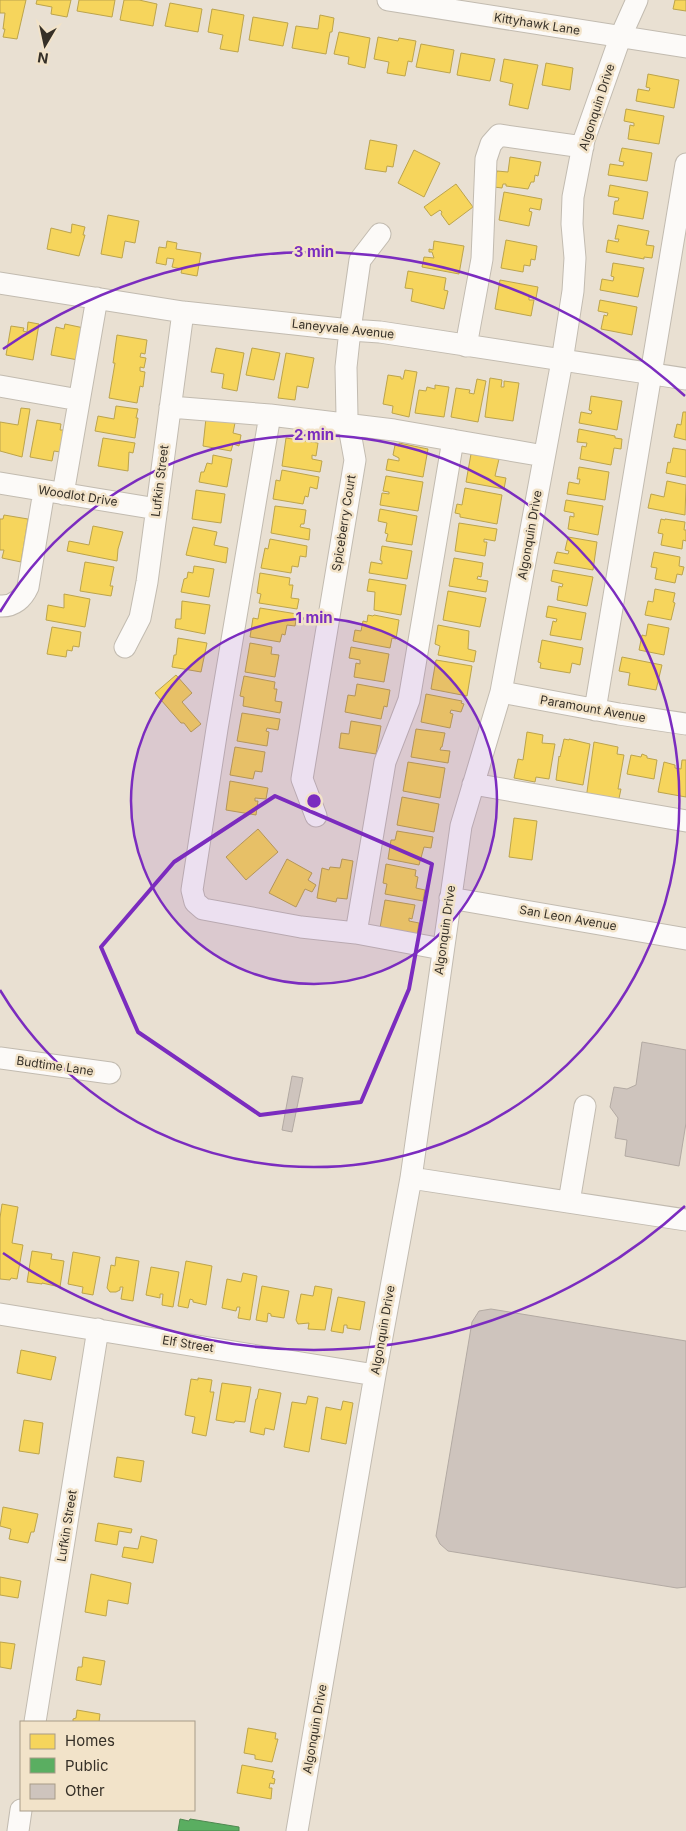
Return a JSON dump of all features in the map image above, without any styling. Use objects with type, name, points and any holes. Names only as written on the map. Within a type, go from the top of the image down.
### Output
[{"type":"street","name":"Kittyhawk Lane","points":[[388,0],[686,47]]},
{"type":"street","name":"Algonquin Drive","points":[[297,1831],[375,1375],[411,1178],[442,949],[461,826],[501,692],[562,361],[573,292],[576,258],[572,224],[573,197],[583,147],[620,38],[637,0]]},
{"type":"street","points":[[466,346],[482,259],[486,159],[491,144],[499,135],[583,147]]},
{"type":"street","points":[[595,710],[686,164]]},
{"type":"street","name":"Spiceberry Court","points":[[316,816],[302,779],[355,460],[346,416],[346,367],[350,330],[360,260],[380,234]]},
{"type":"street","name":"Laneyvale Avenue","points":[[0,283],[183,312],[380,332],[686,379]]},
{"type":"street","points":[[0,606],[15,603],[23,596],[28,586],[79,400],[97,298]]},
{"type":"street","name":"Lufkin Street","points":[[124,647],[140,618],[147,582],[183,312]]},
{"type":"street","points":[[0,386],[79,400]]},
{"type":"street","points":[[170,407],[270,414],[348,424],[544,456]]},
{"type":"street","points":[[270,414],[218,720],[192,890],[195,902],[203,909],[301,927],[356,932],[442,949]]},
{"type":"street","points":[[356,932],[385,762],[409,700],[453,440]]},
{"type":"street","name":"Woodlot Drive","points":[[0,483],[157,509]]},
{"type":"street","name":"Paramount Avenue","points":[[501,692],[595,710],[685,718]]},
{"type":"street","points":[[473,784],[686,820]]},
{"type":"street","name":"San Leon Avenue","points":[[450,898],[686,939]]},
{"type":"street","name":"Budtime Lane","points":[[0,1058],[110,1074]]},
{"type":"street","points":[[569,1202],[585,1106]]},
{"type":"street","points":[[411,1178],[686,1220]]},
{"type":"street","name":"Elf Street","points":[[0,1314],[375,1375]]},
{"type":"street","name":"Lufkin Street","points":[[35,1721],[98,1329]]},
{"type":"street","points":[[18,1831],[21,1811]]},
{"type":"highlighted area","points":[[275,796],[432,864],[409,989],[361,1102],[260,1115],[138,1032],[101,947],[174,862]]},
{"type":"building: Homes","points":[[0,0],[26,0],[17,39],[3,37],[5,13],[0,13]]},
{"type":"building: Homes","points":[[37,0],[71,0],[67,17],[51,14],[52,7],[36,4]]},
{"type":"building: Homes","points":[[79,0],[115,0],[112,17],[77,11]]},
{"type":"building: Homes","points":[[124,0],[139,0],[157,4],[153,26],[120,20]]},
{"type":"building: Homes","points":[[675,0],[686,0],[686,11],[673,9]]},
{"type":"building: Homes","points":[[170,3],[202,9],[198,32],[165,26]]},
{"type":"building: Homes","points":[[212,9],[244,15],[238,52],[220,49],[223,35],[208,32]]},
{"type":"building: Homes","points":[[320,15],[334,18],[326,54],[292,48],[296,26],[318,29]]},
{"type":"building: Homes","points":[[253,17],[288,23],[283,46],[249,40]]},
{"type":"building: Homes","points":[[339,32],[370,38],[365,68],[348,64],[349,57],[334,54]]},
{"type":"building: Homes","points":[[378,37],[398,41],[399,38],[416,41],[412,62],[408,61],[405,76],[387,73],[389,62],[374,59]]},
{"type":"building: Homes","points":[[421,44],[454,50],[450,73],[416,67]]},
{"type":"building: Homes","points":[[461,53],[495,59],[490,81],[457,75]]},
{"type":"building: Homes","points":[[504,59],[538,65],[528,109],[509,105],[513,84],[500,81]]},
{"type":"building: Homes","points":[[546,63],[573,68],[570,90],[542,85]]},
{"type":"building: Homes","points":[[648,74],[679,80],[674,108],[636,101],[638,89],[649,91],[650,88],[646,87]]},
{"type":"building: Homes","points":[[626,109],[664,116],[659,144],[628,139],[630,125],[634,126],[634,123],[624,121]]},
{"type":"building: Homes","points":[[370,140],[397,145],[393,167],[387,166],[386,172],[365,169]]},
{"type":"building: Homes","points":[[622,148],[652,153],[647,181],[608,175],[610,164],[623,166],[624,162],[619,161]]},
{"type":"building: Homes","points":[[414,150],[440,163],[424,197],[398,183]]},
{"type":"building: Homes","points":[[510,157],[541,162],[538,176],[535,175],[534,182],[531,182],[528,189],[506,186],[506,184],[503,184],[502,188],[494,187],[497,171],[508,172]]},
{"type":"building: Homes","points":[[456,184],[473,207],[449,225],[440,210],[431,216],[424,207]]},
{"type":"building: Homes","points":[[610,185],[648,192],[643,219],[613,214],[615,201],[618,201],[619,198],[608,196]]},
{"type":"building: Homes","points":[[504,192],[542,199],[540,210],[530,208],[529,211],[532,212],[529,226],[499,220]]},
{"type":"building: Homes","points":[[108,215],[139,221],[135,243],[125,241],[122,258],[101,254]]},
{"type":"building: Homes","points":[[72,224],[85,227],[83,235],[85,235],[79,256],[47,249],[51,228],[71,233]]},
{"type":"building: Homes","points":[[618,225],[649,231],[646,245],[654,246],[652,258],[644,257],[644,259],[606,252],[608,240],[618,242],[619,239],[615,239]]},
{"type":"building: Homes","points":[[506,240],[537,246],[535,260],[531,259],[530,266],[524,265],[523,272],[501,268]]},
{"type":"building: Homes","points":[[167,241],[177,243],[176,249],[201,253],[197,276],[181,273],[182,269],[172,267],[174,259],[167,258],[166,265],[156,263],[159,247],[166,248]]},
{"type":"building: Homes","points":[[434,241],[464,246],[459,274],[422,267],[424,257],[434,258],[429,249],[433,250]]},
{"type":"building: Homes","points":[[613,263],[644,268],[638,297],[600,290],[602,279],[613,281],[614,277],[611,276]]},
{"type":"building: Homes","points":[[408,271],[446,278],[444,290],[448,291],[444,309],[411,301],[413,289],[405,288]]},
{"type":"building: Homes","points":[[500,280],[538,287],[536,298],[529,297],[529,300],[534,300],[531,316],[495,309]]},
{"type":"building: Homes","points":[[600,300],[637,307],[632,335],[601,329],[604,315],[607,316],[608,313],[598,311]]},
{"type":"building: Homes","points":[[28,322],[39,324],[33,360],[6,355],[11,326],[24,328],[23,331],[27,332]]},
{"type":"building: Homes","points":[[65,324],[84,328],[78,360],[51,355],[56,327],[64,329]]},
{"type":"building: Homes","points":[[117,335],[147,340],[145,354],[141,353],[140,357],[146,358],[144,368],[140,367],[140,371],[145,372],[143,387],[140,386],[137,403],[109,398],[115,363],[113,363]]},
{"type":"building: Homes","points":[[216,348],[244,353],[237,391],[222,388],[224,374],[211,372]]},
{"type":"building: Homes","points":[[252,348],[280,353],[274,380],[246,375]]},
{"type":"building: Homes","points":[[286,353],[314,358],[308,388],[297,386],[295,400],[278,398]]},
{"type":"building: Homes","points":[[405,370],[417,372],[409,417],[392,413],[393,406],[383,404],[388,375],[403,379]]},
{"type":"building: Homes","points":[[490,378],[502,380],[501,387],[504,387],[504,381],[519,383],[513,421],[485,417]]},
{"type":"building: Homes","points":[[477,379],[486,381],[478,422],[451,417],[456,388],[470,390],[469,393],[474,394]]},
{"type":"building: Homes","points":[[435,385],[449,387],[444,417],[415,413],[419,390],[426,391],[427,387],[435,389]]},
{"type":"building: Homes","points":[[591,396],[622,401],[617,430],[579,423],[581,412],[591,414],[592,411],[589,410]]},
{"type":"building: Homes","points":[[116,406],[138,409],[135,438],[95,431],[98,416],[114,419]]},
{"type":"building: Homes","points":[[21,408],[30,409],[22,457],[0,451],[0,422],[18,425]]},
{"type":"building: Homes","points":[[683,412],[686,412],[686,440],[674,437],[677,424],[681,425]]},
{"type":"building: Homes","points":[[206,418],[235,423],[233,433],[241,435],[239,446],[233,444],[231,451],[203,446]]},
{"type":"building: Homes","points":[[37,420],[61,424],[60,430],[64,430],[60,452],[54,451],[52,461],[30,457]]},
{"type":"building: Homes","points":[[579,429],[622,439],[621,449],[614,448],[611,465],[580,459],[582,446],[586,447],[587,443],[577,442]]},
{"type":"building: Homes","points":[[103,438],[135,443],[133,453],[129,452],[128,471],[98,466]]},
{"type":"building: Homes","points":[[286,438],[318,443],[316,456],[312,455],[312,459],[322,461],[320,472],[282,466]]},
{"type":"building: Homes","points":[[399,443],[428,449],[423,477],[386,470],[388,459],[399,461],[399,458],[393,455],[395,445],[399,446]]},
{"type":"building: Homes","points":[[673,448],[686,450],[686,477],[666,473]]},
{"type":"building: Homes","points":[[471,454],[499,459],[495,476],[506,478],[504,489],[466,482]]},
{"type":"building: Homes","points":[[213,455],[232,459],[227,487],[199,482],[201,472],[204,472],[207,463],[212,464]]},
{"type":"building: Homes","points":[[579,467],[609,472],[605,500],[567,494],[569,482],[579,484],[580,479],[577,479]]},
{"type":"building: Homes","points":[[282,470],[319,477],[317,489],[310,487],[308,497],[305,496],[303,504],[273,499],[276,480],[280,481]]},
{"type":"building: Homes","points":[[386,476],[423,482],[418,511],[380,505],[382,493],[389,494],[389,492],[383,491]]},
{"type":"building: Homes","points":[[667,481],[686,485],[685,515],[648,508],[651,494],[664,497]]},
{"type":"building: Homes","points":[[465,488],[502,495],[497,524],[460,517],[460,514],[455,513],[457,504],[462,505]]},
{"type":"building: Homes","points":[[196,490],[225,494],[221,523],[192,519]]},
{"type":"building: Homes","points":[[566,500],[603,506],[598,535],[568,529],[570,516],[574,517],[574,513],[564,511]]},
{"type":"building: Homes","points":[[275,506],[306,510],[304,524],[301,524],[300,527],[310,529],[309,540],[271,533]]},
{"type":"building: Homes","points":[[380,509],[417,516],[412,545],[386,541],[388,534],[385,533],[387,523],[378,521]]},
{"type":"building: Homes","points":[[4,515],[28,519],[21,562],[2,558],[4,550],[0,550],[0,519],[3,519]]},
{"type":"building: Homes","points":[[661,519],[685,522],[686,541],[683,540],[682,549],[661,545],[663,534],[658,533]]},
{"type":"building: Homes","points":[[459,523],[497,529],[495,541],[484,539],[484,542],[487,542],[485,556],[455,551]]},
{"type":"building: Homes","points":[[93,526],[123,532],[117,561],[67,551],[69,541],[89,545]]},
{"type":"building: Homes","points":[[193,527],[217,532],[214,545],[228,548],[226,563],[186,555]]},
{"type":"building: Homes","points":[[568,537],[597,542],[593,570],[554,563],[557,552],[568,554],[569,551],[565,550]]},
{"type":"building: Homes","points":[[270,539],[307,546],[306,557],[300,556],[298,567],[292,566],[291,573],[261,568],[265,548],[268,549]]},
{"type":"building: Homes","points":[[382,546],[412,551],[407,579],[369,573],[371,562],[382,564],[380,560]]},
{"type":"building: Homes","points":[[654,552],[680,557],[679,566],[684,567],[682,575],[677,574],[675,583],[655,579],[657,568],[651,567]]},
{"type":"building: Homes","points":[[454,558],[483,563],[481,577],[478,576],[477,579],[488,581],[486,592],[449,586]]},
{"type":"building: Homes","points":[[85,562],[114,567],[110,586],[113,586],[111,596],[80,591]]},
{"type":"building: Homes","points":[[194,566],[214,569],[209,597],[181,592],[184,579],[187,578],[188,572],[193,573]]},
{"type":"building: Homes","points":[[553,570],[593,577],[587,606],[557,600],[559,586],[562,587],[563,584],[551,581]]},
{"type":"building: Homes","points":[[260,573],[290,578],[289,585],[293,585],[291,598],[299,599],[297,609],[259,603],[261,594],[257,593]]},
{"type":"building: Homes","points":[[369,579],[406,585],[401,615],[374,610],[375,592],[367,591]]},
{"type":"building: Homes","points":[[655,589],[675,593],[671,620],[645,615],[648,601],[653,602]]},
{"type":"building: Homes","points":[[448,591],[486,598],[480,627],[443,620]]},
{"type":"building: Homes","points":[[64,594],[90,599],[85,627],[46,620],[48,605],[64,608]]},
{"type":"building: Homes","points":[[182,601],[210,605],[205,634],[175,628],[176,619],[181,619]]},
{"type":"building: Homes","points":[[548,606],[586,613],[581,640],[550,635],[553,621],[556,622],[557,619],[546,617]]},
{"type":"building: Homes","points":[[260,608],[297,614],[295,626],[287,625],[285,635],[282,634],[280,642],[250,637],[253,618],[258,619]]},
{"type":"building: Homes","points":[[368,615],[399,620],[396,639],[392,638],[390,648],[353,641],[355,630],[361,631],[363,621],[367,622]]},
{"type":"building: Homes","points":[[648,624],[669,628],[664,655],[639,650],[642,635],[646,636]]},
{"type":"building: Homes","points":[[438,625],[469,631],[468,649],[476,651],[474,662],[438,655],[440,646],[435,644]]},
{"type":"building: Homes","points":[[52,627],[81,632],[79,647],[73,646],[72,651],[67,650],[66,657],[47,654]]},
{"type":"building: Homes","points":[[178,638],[207,643],[201,672],[172,667]]},
{"type":"building: Homes","points":[[542,640],[583,648],[580,665],[572,663],[570,673],[540,668],[541,663],[538,662]]},
{"type":"building: Homes","points":[[250,643],[272,647],[271,654],[279,655],[275,677],[245,672]]},
{"type":"building: Homes","points":[[351,647],[389,654],[384,682],[354,677],[356,663],[360,664],[360,660],[349,658]]},
{"type":"building: Homes","points":[[622,657],[662,665],[656,690],[628,685],[630,673],[619,671]]},
{"type":"building: Homes","points":[[436,660],[472,666],[467,696],[431,689]]},
{"type":"building: Homes","points":[[176,675],[192,693],[182,702],[201,724],[191,732],[155,693]]},
{"type":"building: Homes","points":[[244,676],[275,682],[274,689],[277,689],[275,701],[282,702],[280,713],[243,706],[244,697],[240,696]]},
{"type":"building: Homes","points":[[357,684],[390,690],[387,707],[384,706],[381,719],[345,712],[348,695],[355,696]]},
{"type":"building: Homes","points":[[426,694],[462,701],[461,703],[464,704],[461,712],[451,710],[450,713],[453,714],[450,728],[421,722]]},
{"type":"building: Homes","points":[[242,713],[280,719],[278,730],[267,728],[266,731],[269,732],[267,746],[237,741]]},
{"type":"building: Homes","points":[[351,721],[381,726],[376,754],[339,748],[341,733],[349,734]]},
{"type":"building: Homes","points":[[416,729],[445,733],[440,750],[450,751],[448,763],[411,757]]},
{"type":"building: Homes","points":[[527,732],[543,735],[542,743],[555,744],[549,779],[536,777],[535,782],[514,778],[518,759],[523,760]]},
{"type":"building: Homes","points":[[564,739],[590,744],[583,785],[556,780],[559,756]]},
{"type":"building: Homes","points":[[594,742],[618,747],[617,754],[624,755],[618,789],[621,789],[618,803],[586,799]]},
{"type":"building: Homes","points":[[235,747],[265,752],[262,772],[255,771],[253,779],[230,775]]},
{"type":"building: Homes","points":[[642,754],[647,756],[647,758],[657,760],[654,779],[627,774],[631,755],[641,757]]},
{"type":"building: Homes","points":[[682,760],[686,760],[686,797],[658,792],[664,762],[681,769]]},
{"type":"building: Homes","points":[[408,762],[445,768],[440,798],[403,791]]},
{"type":"building: Homes","points":[[230,781],[268,788],[266,799],[255,798],[255,801],[258,801],[256,815],[226,810]]},
{"type":"building: Homes","points":[[402,797],[439,804],[434,832],[397,825]]},
{"type":"building: Homes","points":[[514,818],[537,821],[532,860],[509,857]]},
{"type":"building: Homes","points":[[258,829],[278,852],[246,880],[226,857]]},
{"type":"building: Homes","points":[[397,831],[433,837],[431,848],[424,847],[419,865],[388,859],[391,840],[395,840]]},
{"type":"building: Homes","points":[[287,859],[312,873],[308,880],[316,885],[312,892],[305,889],[296,907],[269,893]]},
{"type":"building: Homes","points":[[342,859],[353,861],[347,899],[337,898],[336,902],[317,898],[322,868],[329,870],[330,867],[340,868]]},
{"type":"building: Homes","points":[[386,864],[416,870],[415,876],[418,877],[416,888],[425,890],[423,901],[385,894],[387,884],[383,883]]},
{"type":"building: Homes","points":[[385,900],[415,905],[412,919],[409,918],[409,921],[419,923],[417,935],[380,928]]},
{"type":"building: Homes","points":[[2,1204],[18,1207],[12,1243],[23,1245],[17,1279],[0,1279],[0,1218]]},
{"type":"building: Homes","points":[[32,1251],[52,1254],[51,1259],[64,1261],[60,1287],[27,1282]]},
{"type":"building: Homes","points":[[73,1252],[100,1257],[93,1295],[82,1293],[83,1287],[68,1284]]},
{"type":"building: Homes","points":[[116,1257],[139,1261],[133,1301],[121,1299],[123,1287],[120,1287],[120,1290],[116,1292],[110,1292],[107,1288],[111,1265],[115,1266]]},
{"type":"building: Homes","points":[[186,1261],[212,1266],[206,1305],[193,1302],[190,1299],[188,1308],[178,1306]]},
{"type":"building: Homes","points":[[151,1267],[179,1272],[173,1307],[162,1305],[163,1294],[160,1294],[160,1298],[146,1295]]},
{"type":"building: Homes","points":[[243,1273],[257,1276],[250,1320],[238,1318],[240,1307],[237,1307],[236,1311],[222,1308],[227,1279],[241,1282]]},
{"type":"building: Homes","points":[[262,1286],[289,1291],[284,1318],[271,1316],[268,1313],[267,1322],[256,1320]]},
{"type":"building: Homes","points":[[315,1286],[332,1289],[325,1330],[308,1329],[309,1323],[298,1324],[296,1320],[301,1294],[313,1296]]},
{"type":"building: Homes","points":[[338,1297],[365,1302],[360,1330],[347,1328],[347,1325],[344,1325],[343,1333],[331,1331]]},
{"type":"building: Homes","points":[[21,1350],[56,1357],[51,1380],[17,1373]]},
{"type":"building: Homes","points":[[198,1378],[212,1380],[210,1392],[214,1392],[206,1436],[192,1433],[195,1417],[185,1415],[191,1379],[198,1380]]},
{"type":"building: Homes","points":[[222,1383],[251,1387],[245,1422],[235,1421],[234,1423],[216,1420]]},
{"type":"building: Homes","points":[[259,1389],[281,1393],[274,1430],[265,1428],[264,1435],[250,1432]]},
{"type":"building: Homes","points":[[308,1396],[318,1398],[309,1452],[284,1447],[292,1402],[306,1404]]},
{"type":"building: Homes","points":[[343,1401],[353,1403],[346,1444],[321,1439],[326,1407],[341,1410]]},
{"type":"building: Homes","points":[[24,1420],[43,1423],[39,1454],[19,1451]]},
{"type":"building: Homes","points":[[117,1457],[144,1461],[141,1482],[114,1477]]},
{"type":"building: Homes","points":[[3,1507],[38,1514],[34,1532],[31,1532],[28,1543],[9,1539],[11,1529],[0,1526]]},
{"type":"building: Homes","points":[[98,1523],[132,1529],[131,1533],[119,1531],[117,1545],[95,1541]]},
{"type":"building: Homes","points":[[141,1536],[157,1540],[153,1563],[122,1557],[124,1547],[138,1549]]},
{"type":"building: Homes","points":[[91,1574],[131,1583],[128,1604],[108,1600],[106,1616],[85,1612]]},
{"type":"building: Homes","points":[[0,1577],[21,1581],[18,1598],[0,1595]]},
{"type":"building: Homes","points":[[0,1642],[15,1644],[11,1669],[0,1667]]},
{"type":"building: Homes","points":[[83,1657],[105,1661],[101,1685],[76,1680],[78,1667],[82,1667]]},
{"type":"building: Homes","points":[[77,1710],[100,1714],[99,1721],[73,1721],[76,1718]]},
{"type":"building: Homes","points":[[248,1728],[276,1733],[275,1739],[278,1739],[272,1762],[255,1759],[255,1755],[244,1753]]},
{"type":"building: Homes","points":[[242,1765],[274,1771],[272,1778],[275,1779],[274,1784],[270,1783],[269,1788],[272,1788],[271,1799],[237,1793]]},
{"type":"building: Public","points":[[180,1819],[239,1827],[239,1831],[178,1831]]},
{"type":"building: Other","points":[[642,1042],[686,1050],[686,1123],[679,1166],[625,1156],[627,1140],[615,1138],[618,1118],[610,1107],[614,1087],[627,1089],[636,1085]]},
{"type":"building: Other","points":[[292,1076],[303,1078],[292,1132],[282,1130]]},
{"type":"building: Other","points":[[491,1309],[686,1341],[686,1587],[677,1588],[448,1551],[440,1544],[436,1536],[472,1322],[479,1311]]}]
